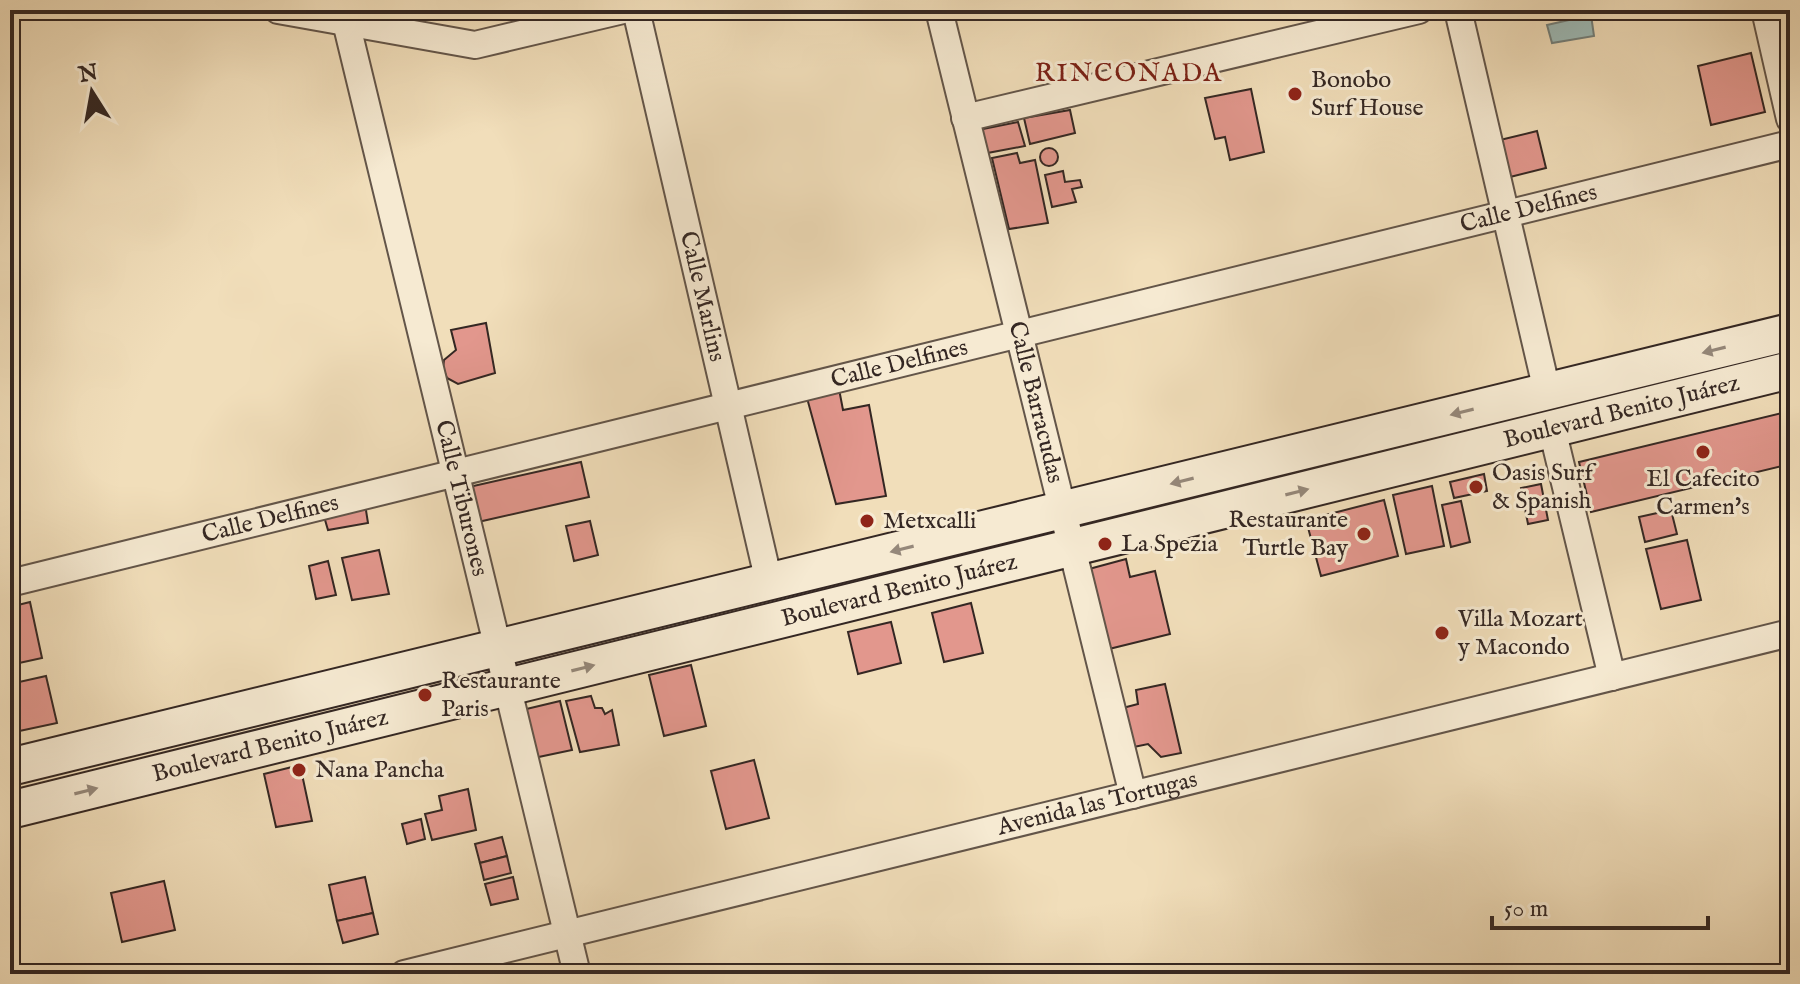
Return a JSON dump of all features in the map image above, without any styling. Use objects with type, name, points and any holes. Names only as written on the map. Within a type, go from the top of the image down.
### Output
[{"type":"street","points":[[278,10],[475,45],[623,10]]},
{"type":"street","name":"Calle Marlins","points":[[636,10],[769,582]]},
{"type":"street","name":"Calle Barracudas","points":[[939,10],[1133,795]]},
{"type":"street","points":[[965,118],[1419,10]]},
{"type":"street","points":[[1458,10],[1547,391]]},
{"type":"street","points":[[1765,10],[1790,119]]},
{"type":"street","name":"Calle Tiburones","points":[[346,22],[577,974]]},
{"type":"street","name":"Calle Delfines","points":[[10,583],[1790,144]]},
{"type":"street","name":"Boulevard Benito Juárez","points":[[10,767],[1790,332]]},
{"type":"street","name":"Boulevard Benito Juárez","points":[[10,810],[1790,370]]},
{"type":"street","points":[[1552,429],[1612,677]]},
{"type":"street","name":"Avenida las Tortugas","points":[[404,974],[1790,633]]},
{"type":"water","points":[[1591,15],[1594,36],[1552,43],[1547,25]]},
{"type":"building","points":[[1751,53],[1765,112],[1711,125],[1698,66]]},
{"type":"building","points":[[1251,89],[1264,152],[1230,160],[1225,137],[1215,139],[1205,98]]},
{"type":"building","points":[[1070,110],[1075,133],[1030,144],[1024,118]]},
{"type":"building","points":[[1018,122],[1025,146],[982,154],[978,130]]},
{"type":"building","points":[[1537,131],[1546,168],[1510,177],[1500,140]]},
{"type":"building","points":[[1049,148],[1058,157],[1049,166],[1040,157]]},
{"type":"building","points":[[1017,153],[1020,163],[1035,160],[1048,223],[1009,229],[992,158]]},
{"type":"building","points":[[1063,171],[1065,182],[1080,180],[1082,187],[1072,189],[1076,202],[1052,207],[1045,175]]},
{"type":"building","points":[[486,323],[495,373],[458,384],[447,378],[444,360],[456,350],[451,330]]},
{"type":"building","points":[[839,389],[843,410],[869,405],[886,496],[836,504],[807,398]]},
{"type":"building","points":[[1790,411],[1790,464],[1591,512],[1579,462]]},
{"type":"building","points":[[581,462],[589,497],[478,522],[469,487]]},
{"type":"building","points":[[1484,474],[1487,491],[1454,498],[1450,482]]},
{"type":"building","points":[[1541,484],[1548,520],[1528,524],[1521,488]]},
{"type":"building","points":[[1432,486],[1444,546],[1406,554],[1393,495]]},
{"type":"building","points":[[1384,500],[1398,556],[1321,576],[1306,520]]},
{"type":"building","points":[[1461,501],[1470,542],[1451,547],[1442,505]]},
{"type":"building","points":[[365,504],[368,523],[328,530],[323,513]]},
{"type":"building","points":[[1671,510],[1677,534],[1645,542],[1639,517]]},
{"type":"building","points":[[590,521],[598,555],[574,561],[566,526]]},
{"type":"building","points":[[1687,540],[1701,600],[1661,609],[1646,549]]},
{"type":"building","points":[[379,550],[389,594],[352,600],[342,558]]},
{"type":"building","points":[[1126,559],[1130,577],[1155,571],[1170,634],[1109,649],[1089,569]]},
{"type":"building","points":[[328,561],[336,595],[316,599],[309,566]]},
{"type":"building","points":[[30,602],[42,658],[10,665],[10,607]]},
{"type":"building","points":[[971,603],[983,653],[944,662],[932,613]]},
{"type":"building","points":[[891,622],[901,663],[858,674],[848,632]]},
{"type":"building","points":[[691,665],[706,726],[664,736],[649,675]]},
{"type":"building","points":[[46,676],[57,723],[10,733],[10,684]]},
{"type":"building","points":[[1165,684],[1181,753],[1161,757],[1148,744],[1124,749],[1115,710],[1138,704],[1136,690]]},
{"type":"building","points":[[591,696],[595,708],[602,708],[605,714],[612,710],[619,745],[580,752],[566,701]]},
{"type":"building","points":[[560,701],[572,750],[529,759],[518,711]]},
{"type":"building","points":[[754,760],[769,818],[726,829],[711,771]]},
{"type":"building","points":[[300,765],[312,821],[276,827],[264,774]]},
{"type":"building","points":[[468,789],[476,830],[432,840],[425,814],[442,810],[439,796]]},
{"type":"building","points":[[421,819],[425,839],[407,844],[402,824]]},
{"type":"building","points":[[502,837],[507,856],[480,863],[475,844]]},
{"type":"building","points":[[507,856],[511,873],[484,880],[480,863]]},
{"type":"building","points":[[365,877],[373,913],[337,921],[329,885]]},
{"type":"building","points":[[513,877],[518,899],[491,905],[485,884]]},
{"type":"building","points":[[164,881],[175,930],[122,942],[111,893]]},
{"type":"building","points":[[373,913],[378,934],[343,943],[337,921]]},
{"type":"place","name":"Bonobo Surf House","points":[[1295,94]]},
{"type":"place","name":"El Cafecito Carmen's","points":[[1703,452]]},
{"type":"place","name":"Oasis Surf & Spanish","points":[[1476,487]]},
{"type":"place","name":"Metxcalli","points":[[867,521]]},
{"type":"place","name":"Restaurante Turtle Bay","points":[[1364,534]]},
{"type":"place","name":"La Spezia","points":[[1105,544]]},
{"type":"place","name":"Villa Mozart y Macondo","points":[[1442,633]]},
{"type":"place","name":"Restaurante Paris","points":[[425,695]]},
{"type":"place","name":"Nana Pancha","points":[[299,770]]},
{"type":"district","name":"RINCONADA","points":[[1129,73]]}]
